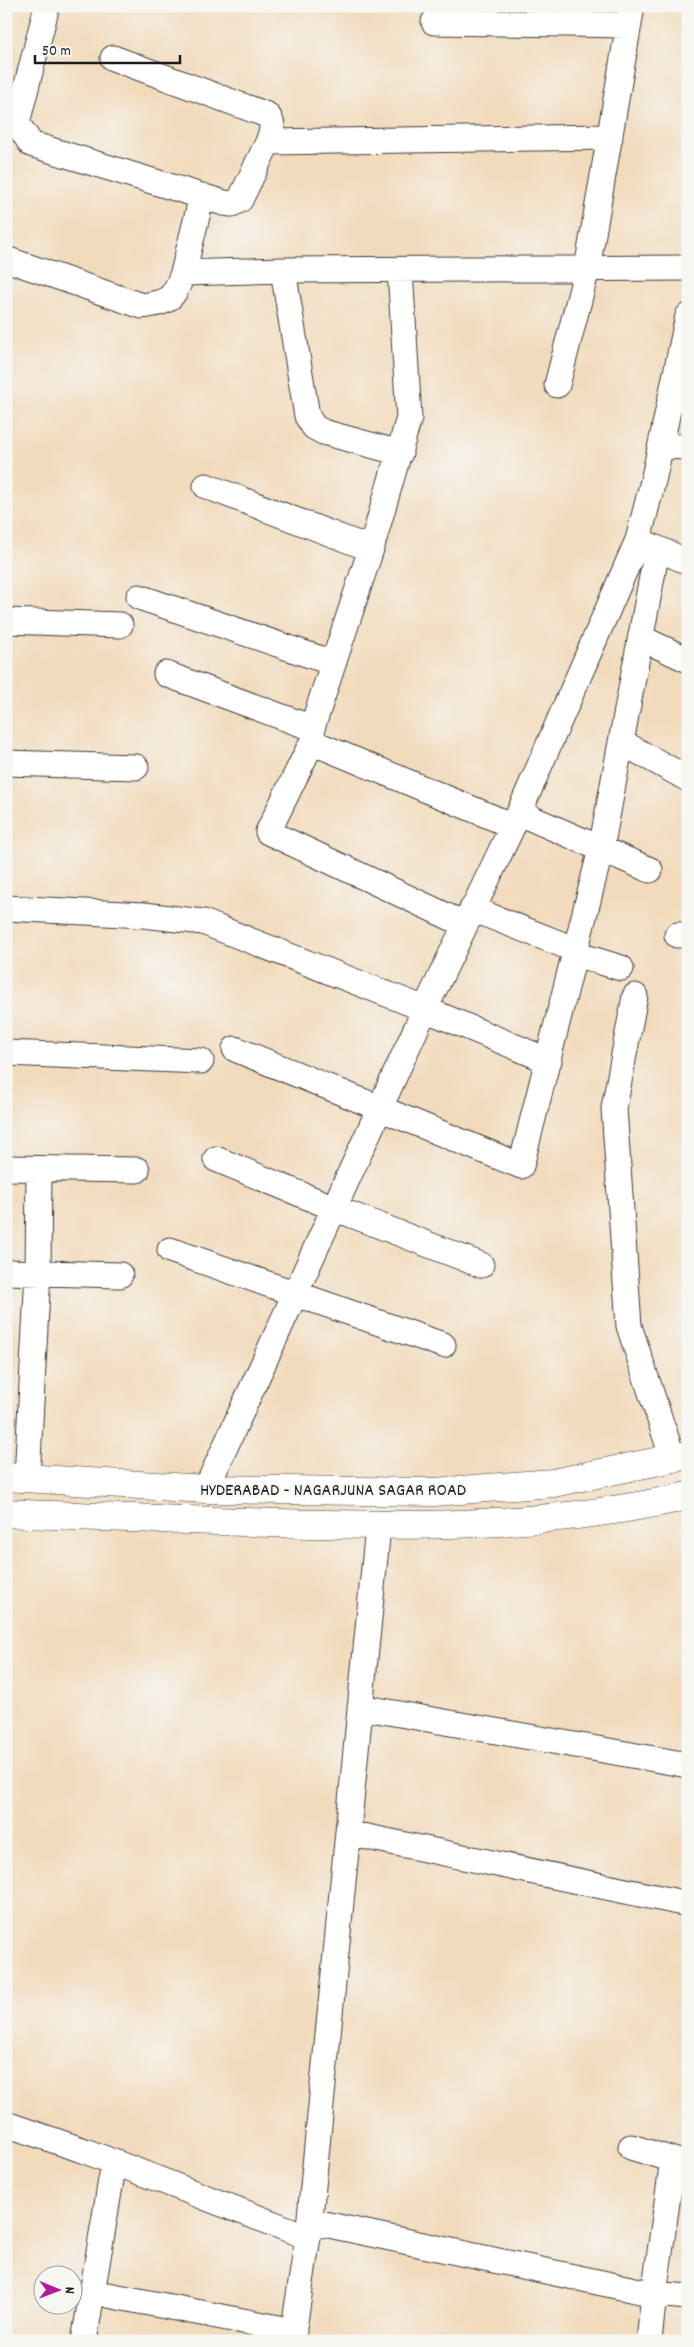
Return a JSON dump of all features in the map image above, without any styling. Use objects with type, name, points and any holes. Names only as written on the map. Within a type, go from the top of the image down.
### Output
[{"type":"main road","name":"HYDERABAD - NAGARJUNA SAGAR ROAD","points":[[17,1477],[206,1489],[434,1492],[553,1483],[680,1457]]},
{"type":"main road","name":"HYDERABAD - NAGARJUNA SAGAR ROAD","points":[[6,1513],[378,1526],[466,1526],[573,1517],[688,1496]]},
{"type":"street","points":[[47,6],[17,123],[31,144],[202,196],[232,204],[240,200],[268,142],[273,127],[272,120],[267,115],[113,58]]},
{"type":"street","points":[[434,22],[631,16],[587,269],[557,385]]},
{"type":"street","points":[[268,142],[610,137]]},
{"type":"street","points":[[6,259],[142,306],[162,303],[174,295],[184,273],[202,196]]},
{"type":"street","points":[[184,273],[283,270],[688,268]]},
{"type":"street","points":[[283,270],[307,416],[314,427],[324,432],[400,453]]},
{"type":"street","points":[[400,270],[410,402],[409,418],[371,548],[312,734],[268,832],[468,916],[621,968]]},
{"type":"street","points":[[235,1049],[521,1166],[549,1061],[600,849],[641,638],[647,545],[661,446],[681,379],[688,316]]},
{"type":"street","points":[[661,446],[688,447]]},
{"type":"street","points":[[206,486],[371,548]]},
{"type":"street","points":[[647,545],[688,562]]},
{"type":"street","points":[[206,1489],[468,916],[516,820],[647,545]]},
{"type":"street","points":[[139,597],[333,663]]},
{"type":"street","points":[[6,621],[120,625]]},
{"type":"street","points":[[641,638],[688,660]]},
{"type":"street","points":[[166,674],[312,734],[319,745],[516,820],[600,849],[650,870]]},
{"type":"street","points":[[621,742],[688,779]]},
{"type":"street","points":[[6,763],[136,768]]},
{"type":"street","points":[[6,908],[144,915],[203,922],[425,1009],[549,1061]]},
{"type":"street","points":[[635,996],[614,1108],[629,1326],[680,1457]]},
{"type":"street","points":[[6,1053],[201,1061]]},
{"type":"street","points":[[216,1159],[334,1208],[481,1265]]},
{"type":"street","points":[[6,1168],[137,1170]]},
{"type":"street","points":[[17,1477],[38,1272],[39,1169]]},
{"type":"street","points":[[170,1250],[443,1345]]},
{"type":"street","points":[[6,1272],[120,1275]]},
{"type":"street","points":[[108,2295],[293,2336],[309,2229],[378,1526]]},
{"type":"street","points":[[360,1707],[688,1766]]},
{"type":"street","points":[[348,1833],[688,1904]]},
{"type":"street","points":[[6,2124],[309,2229],[654,2294],[688,2297]]},
{"type":"street","points":[[631,2147],[680,2162],[654,2294],[649,2341]]},
{"type":"street","points":[[84,2341],[114,2162]]}]
